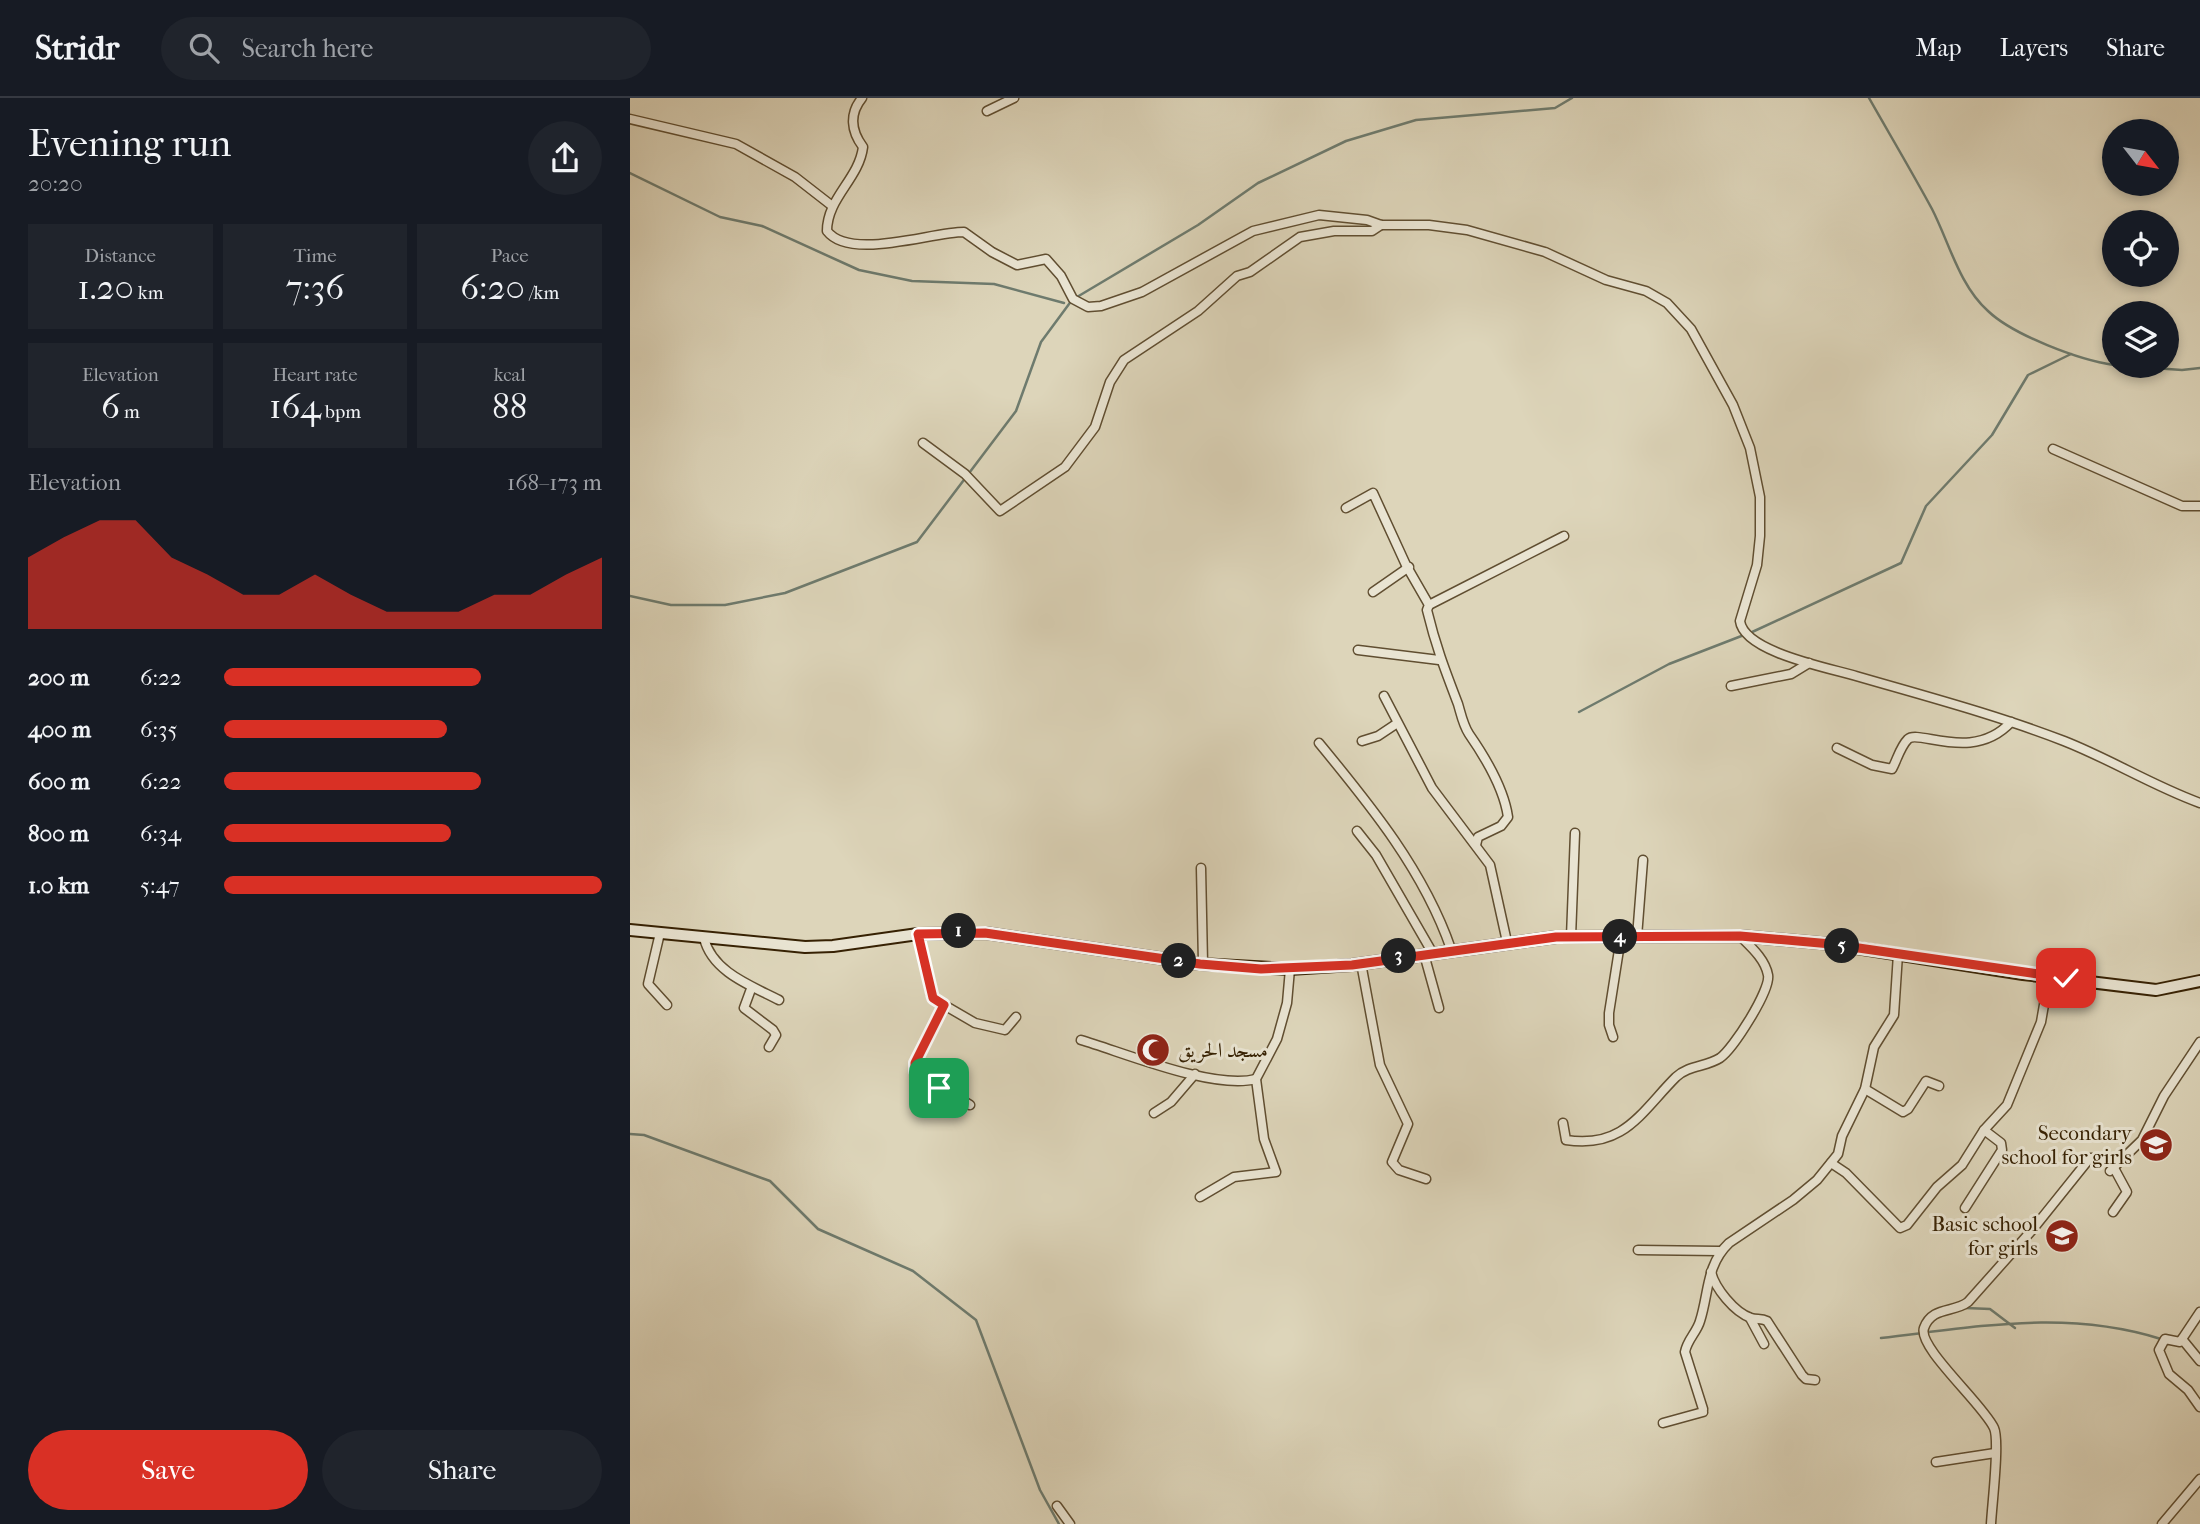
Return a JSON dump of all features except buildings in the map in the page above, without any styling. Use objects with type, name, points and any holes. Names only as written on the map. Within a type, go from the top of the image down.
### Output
[{"type":"street","points":[[862,98],[852,122],[853,131],[863,147],[862,158],[831,205],[827,231],[838,241],[859,244],[964,232],[992,253],[1017,265],[1034,259],[1046,259],[1061,276],[1073,299],[1088,307],[1111,303],[1142,292],[1253,231],[1319,215],[1367,220],[1381,225],[1429,225],[1467,230],[1545,252],[1606,280],[1646,291],[1667,303],[1691,329],[1733,405],[1750,448],[1760,497],[1758,554],[1740,621],[1741,628],[1749,636],[1774,650],[1809,663],[2011,722],[2064,741],[2200,803]]},
{"type":"street","points":[[987,111],[1014,98]]},
{"type":"street","points":[[630,119],[736,144],[795,177],[831,205]]},
{"type":"street","points":[[923,443],[965,474],[1000,511],[1065,467],[1095,427],[1110,382],[1124,360],[1198,311],[1237,276],[1250,272],[1300,237],[1334,231],[1372,231],[1381,225]]},
{"type":"street","points":[[2053,449],[2182,506],[2200,506]]},
{"type":"street","points":[[1346,508],[1373,493],[1429,605]]},
{"type":"street","points":[[1476,845],[1483,834],[1502,826],[1508,817],[1507,810],[1496,780],[1463,722],[1439,660],[1427,611],[1429,605],[1564,536]]},
{"type":"street","points":[[1373,592],[1409,567]]},
{"type":"street","points":[[1358,650],[1439,660]]},
{"type":"street","points":[[1731,686],[1791,674],[1809,663]]},
{"type":"street","points":[[1384,696],[1396,724],[1446,808],[1492,870],[1507,942]]},
{"type":"street","points":[[1838,748],[1872,765],[1892,769],[1907,740],[1912,737],[1919,736],[1934,742],[1976,743],[1993,737],[2011,722]]},
{"type":"street","points":[[1362,741],[1378,736],[1396,724]]},
{"type":"street","points":[[1319,743],[1386,826],[1431,901],[1451,949]]},
{"type":"street","points":[[1356,831],[1376,855],[1428,953],[1439,1008]]},
{"type":"street","points":[[1571,937],[1575,833]]},
{"type":"street","points":[[1637,937],[1643,860]]},
{"type":"street","points":[[1201,868],[1203,962]]},
{"type":"street","points":[[630,930],[704,938],[833,946],[918,934],[985,933],[1203,962],[1290,969],[1361,963],[1507,942],[1571,937],[1740,936],[1898,954],[2156,990],[2200,981]]},
{"type":"street","points":[[660,933],[648,984],[667,1005]]},
{"type":"street","points":[[918,934],[933,998],[975,1023],[1005,1030],[1016,1017]]},
{"type":"street","points":[[1563,1123],[1566,1140],[1591,1141],[1615,1136],[1648,1110],[1685,1070],[1723,1056],[1758,1004],[1768,980],[1764,964],[1740,936]]},
{"type":"street","points":[[1613,1037],[1609,1013],[1621,937]]},
{"type":"street","points":[[704,938],[712,955],[751,989],[779,1000]]},
{"type":"street","points":[[1663,1423],[1703,1410],[1685,1352],[1699,1324],[1710,1269],[1720,1251],[1793,1200],[1831,1163],[1865,1089],[1874,1047],[1894,1015],[1898,954]]},
{"type":"street","points":[[1361,963],[1380,1065],[1408,1124],[1392,1161],[1399,1170],[1426,1179]]},
{"type":"street","points":[[1200,1197],[1234,1177],[1276,1172],[1264,1139],[1256,1079],[1278,1039],[1287,1003],[1290,969]]},
{"type":"street","points":[[1831,1163],[1846,1173],[1900,1228],[1907,1225],[1937,1188],[1962,1165],[1984,1130],[2007,1105],[2041,1022],[2049,976]]},
{"type":"street","points":[[751,989],[744,1008],[773,1030],[776,1035],[769,1047]]},
{"type":"street","points":[[944,1005],[915,1063],[915,1071],[970,1105]]},
{"type":"street","points":[[1081,1040],[1195,1074],[1249,1081],[1256,1079]]},
{"type":"street","points":[[2114,1167],[2132,1153],[2142,1140],[2164,1096],[2200,1042]]},
{"type":"street","points":[[1154,1113],[1171,1102],[1195,1074]]},
{"type":"street","points":[[1865,1089],[1903,1112],[1909,1109],[1926,1081],[1939,1086]]},
{"type":"street","points":[[1965,1208],[2002,1150],[2001,1143],[1984,1130]]},
{"type":"street","points":[[1991,1524],[1998,1438],[1986,1414],[1928,1347],[1923,1335],[1924,1329],[1932,1315],[1962,1307],[1968,1302],[2033,1229],[2090,1157],[2108,1158],[2127,1192],[2113,1212]]},
{"type":"street","points":[[1638,1250],[1720,1251]]},
{"type":"street","points":[[1710,1269],[1713,1283],[1737,1310],[1750,1318],[1762,1319],[1772,1326],[1802,1375],[1806,1379],[1815,1380]]},
{"type":"street","points":[[2200,1312],[2180,1342],[2165,1339],[2159,1350],[2169,1374],[2188,1390],[2200,1407]]},
{"type":"street","points":[[1750,1318],[1764,1344]]},
{"type":"street","points":[[2182,1339],[2200,1362]]},
{"type":"street","points":[[1936,1462],[1995,1453]]},
{"type":"street","points":[[2162,1524],[2200,1479]]},
{"type":"street","points":[[1057,1506],[1070,1524]]},
{"type":"waterway","points":[[1077,297],[1198,225],[1258,183],[1346,141],[1416,120],[1555,108],[1572,98]]},
{"type":"waterway","points":[[1869,98],[1932,209],[1962,276],[1978,301],[2013,329],[2065,352],[2102,362]]},
{"type":"waterway","points":[[630,173],[720,217],[762,226],[859,270],[912,281],[994,284],[1064,303]]},
{"type":"waterway","points":[[630,596],[671,605],[725,605],[785,593],[917,542],[1016,411],[1041,342],[1072,300]]},
{"type":"waterway","points":[[1750,633],[1901,563],[1926,506],[1992,435],[2028,375],[2071,354]]},
{"type":"waterway","points":[[2179,370],[2200,368]]},
{"type":"waterway","points":[[1579,712],[1669,664],[1744,635]]},
{"type":"waterway","points":[[630,1134],[644,1135],[770,1181],[818,1229],[913,1271],[976,1320],[1040,1490],[1059,1524]]},
{"type":"waterway","points":[[1966,1308],[1990,1309],[2015,1328]]},
{"type":"waterway","points":[[1881,1338],[2021,1323],[2056,1323],[2126,1330],[2161,1339]]},
{"type":"place","name":"مسجد الحريق","points":[[1153,1050]]},
{"type":"place","name":"Secondary school for girls","points":[[2156,1145]]},
{"type":"place","name":"Basic school for girls","points":[[2062,1236]]},
{"type":"route","points":[[939,1088],[915,1071],[915,1063],[944,1005],[933,998],[928,967],[918,934],[957,931],[985,933],[1200,964],[1203,962],[1261,969],[1352,965],[1451,949],[1556,937],[1740,936],[1831,944],[2023,974],[2066,978]]}]
